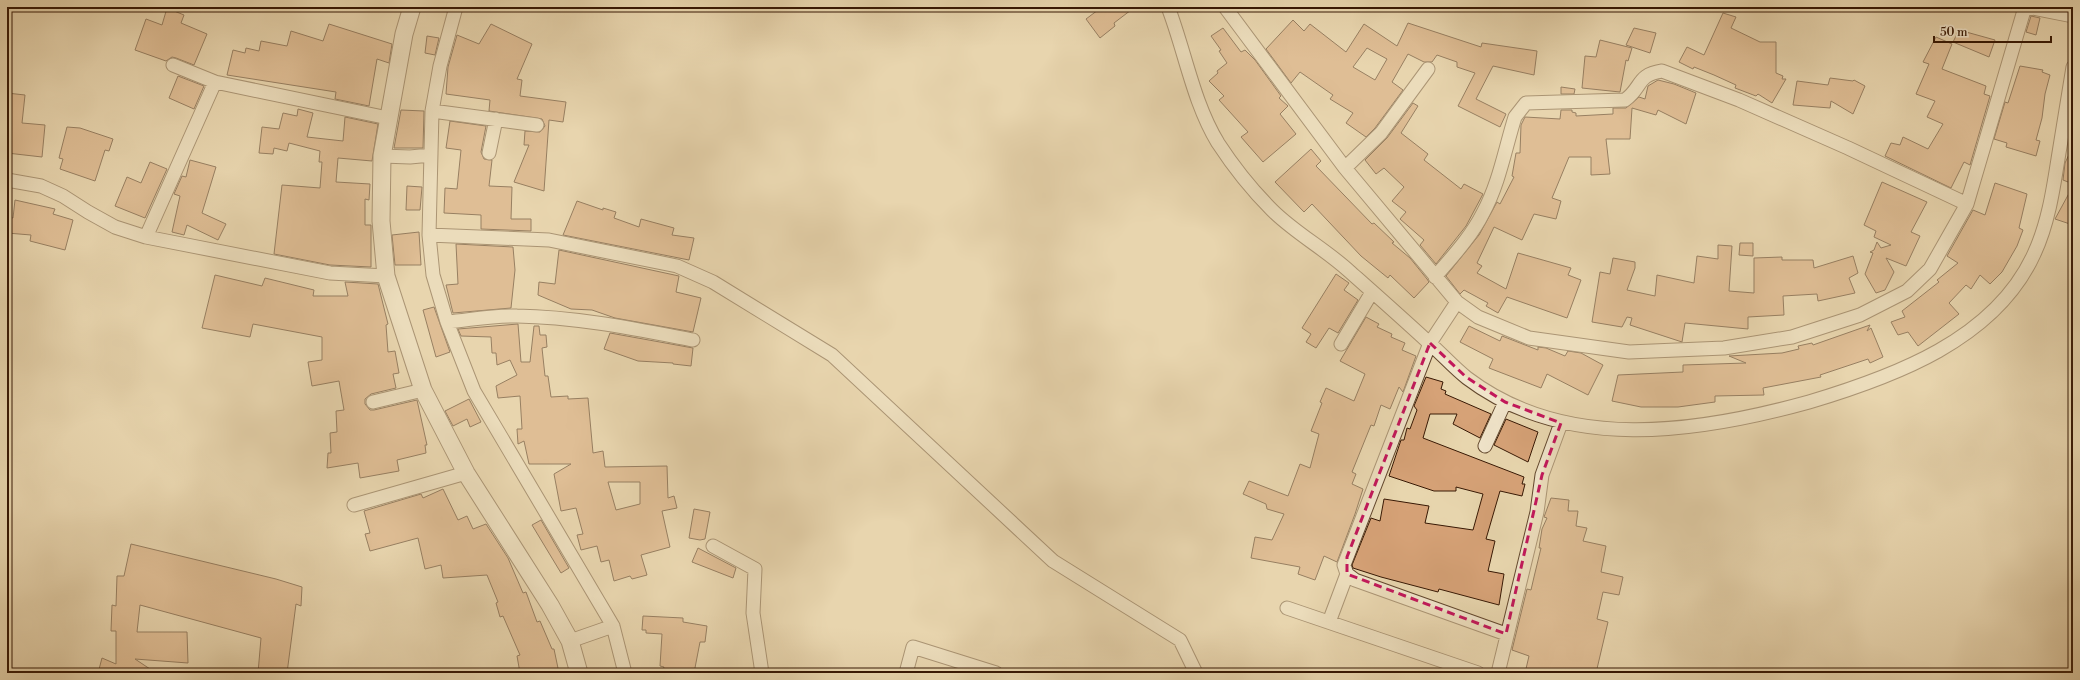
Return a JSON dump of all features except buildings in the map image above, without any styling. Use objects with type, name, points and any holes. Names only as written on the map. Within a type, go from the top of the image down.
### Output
[{"type":"street","points":[[412,7],[404,34],[388,118],[389,156],[381,221],[386,276],[423,390],[466,473],[550,605],[577,638],[579,673]]},
{"type":"street","points":[[456,7],[440,66],[432,112],[428,235],[433,275],[447,322],[474,391],[608,627],[625,673]]},
{"type":"street","points":[[1168,7],[1181,41],[1204,113],[1222,147],[1247,182],[1273,211],[1335,259],[1466,377],[1505,402],[1561,423],[1598,429],[1631,430],[1710,424],[1760,415],[1865,385],[1920,362],[1959,339],[1998,306],[2019,280],[2034,256],[2051,203],[2073,67]]},
{"type":"street","points":[[1224,7],[1345,168],[1457,302],[1478,317],[1529,338],[1629,352],[1724,348],[1792,337],[1860,316],[1907,291],[1930,269],[1967,204],[2026,7],[2072,15]]},
{"type":"street","points":[[173,65],[215,82],[388,118]]},
{"type":"street","points":[[1345,168],[1381,133],[1428,69]]},
{"type":"street","points":[[1436,277],[1466,239],[1483,213],[1492,194],[1515,117],[1521,107],[1526,103],[1625,100],[1632,95],[1644,76],[1662,71],[1739,100],[1848,148],[1967,204]]},
{"type":"street","points":[[146,237],[215,82]]},
{"type":"street","points":[[432,112],[537,125]]},
{"type":"street","points":[[489,153],[496,119]]},
{"type":"street","points":[[389,156],[410,157],[431,155]]},
{"type":"street","points":[[7,180],[41,186],[62,196],[115,227],[146,237],[330,273],[386,276]]},
{"type":"street","points":[[428,235],[549,240],[678,266],[713,282],[832,355],[1053,561],[1180,640],[1196,673]]},
{"type":"street","points":[[1341,344],[1372,292]]},
{"type":"street","points":[[1457,302],[1437,330],[1430,343],[1344,565],[1347,574],[1355,580],[1506,634]]},
{"type":"street","points":[[447,322],[515,316],[550,318],[587,321],[693,340]]},
{"type":"street","points":[[373,402],[423,390]]},
{"type":"street","points":[[1485,446],[1505,402]]},
{"type":"street","points":[[1498,673],[1536,512],[1542,475],[1561,423]]},
{"type":"street","points":[[354,504],[466,473]]},
{"type":"street","points":[[713,546],[755,569],[753,613],[762,673]]},
{"type":"street","points":[[1329,622],[1347,574]]},
{"type":"street","points":[[1287,608],[1478,673]]},
{"type":"street","points":[[577,638],[608,627]]},
{"type":"street","points":[[906,673],[912,647],[996,673]]},
{"type":"highlighted area","points":[[1430,343],[1466,377],[1505,402],[1561,423],[1542,475],[1506,634],[1347,574],[1347,557]]}]
